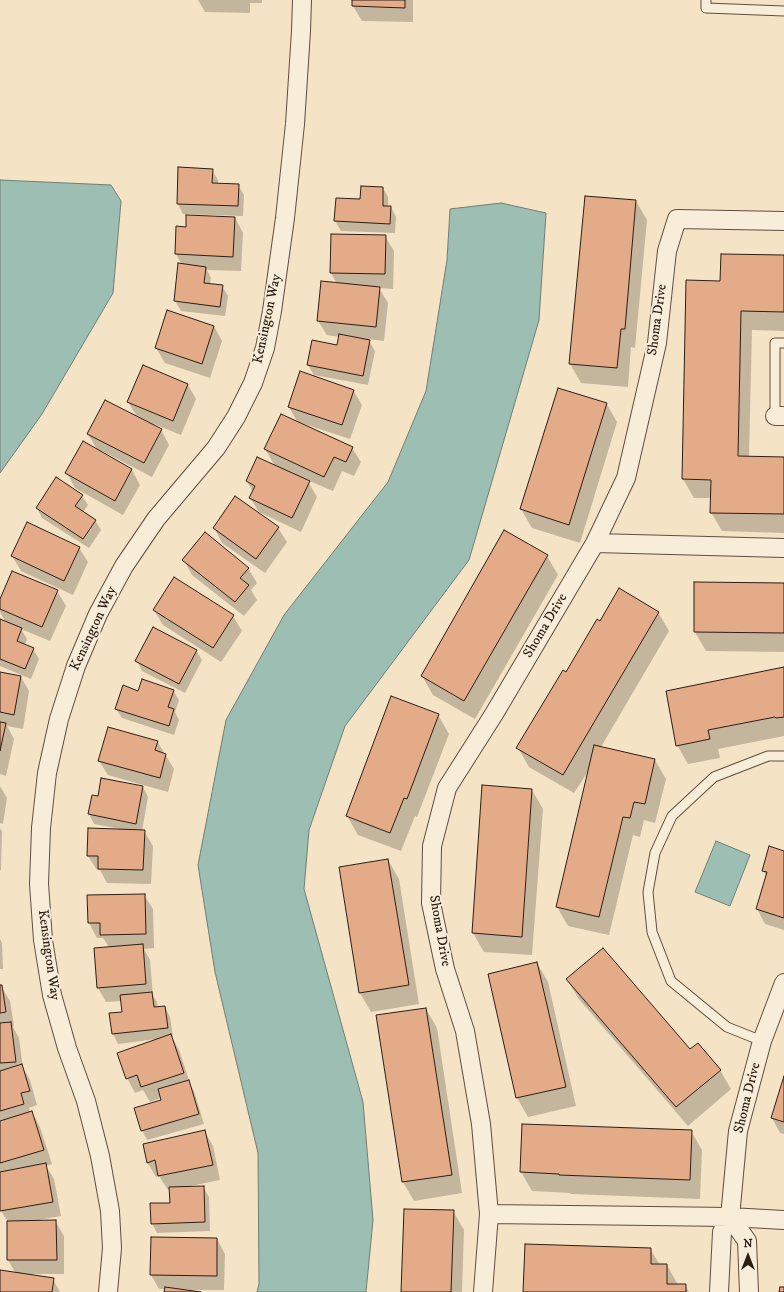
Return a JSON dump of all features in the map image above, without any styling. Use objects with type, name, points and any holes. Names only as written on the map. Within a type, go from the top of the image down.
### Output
[{"type":"street","name":"Kensington Way","points":[[108,1292],[112,1248],[110,1211],[100,1156],[86,1101],[67,1048],[52,995],[43,940],[39,884],[41,828],[47,773],[59,719],[66,696],[76,666],[98,614],[124,566],[156,519],[216,448],[236,417],[253,383],[265,348],[272,311],[285,218],[295,124],[302,0]]},
{"type":"street","name":"Shoma Drive","points":[[483,1292],[488,1214],[482,1124],[465,1031],[445,969],[431,903],[432,846],[447,788],[494,714],[595,543],[626,478],[657,343],[667,251],[677,219],[784,221]]},
{"type":"street","points":[[595,543],[784,548]]},
{"type":"street","name":"Shoma Drive","points":[[719,1292],[722,1232],[730,1217],[738,1131],[762,1040],[784,983]]},
{"type":"street","points":[[488,1214],[730,1217],[784,1220]]},
{"type":"street","points":[[730,1217],[747,1242],[749,1292]]},
{"type":"lane","points":[[706,0],[706,8],[784,11]]},
{"type":"lane","points":[[779,416],[775,343],[784,344]]},
{"type":"lane","points":[[762,1040],[727,1027],[671,981],[652,932],[648,892],[655,853],[672,816],[714,777],[768,756],[784,756]]},
{"type":"water","points":[[0,180],[111,185],[121,201],[113,293],[42,414],[0,473]]},
{"type":"water","points":[[501,203],[546,213],[539,320],[469,560],[345,726],[309,830],[304,889],[363,1102],[373,1220],[366,1292],[257,1292],[259,1284],[258,1153],[215,972],[198,865],[226,720],[284,615],[388,482],[426,391],[447,260],[450,209]]},
{"type":"water","points":[[716,841],[750,855],[730,906],[695,892]]},
{"type":"building","points":[[352,0],[405,0],[405,8],[352,6]]},
{"type":"building","points":[[178,167],[213,169],[212,183],[239,184],[238,206],[177,204]]},
{"type":"building","points":[[361,186],[383,187],[383,206],[391,206],[390,224],[334,221],[336,198],[360,199]]},
{"type":"building","points":[[585,196],[636,200],[625,329],[621,329],[617,368],[569,364]]},
{"type":"building","points":[[186,215],[235,217],[233,257],[175,254],[176,226],[186,227]]},
{"type":"building","points":[[331,234],[386,235],[385,274],[330,273]]},
{"type":"building","points":[[721,254],[784,255],[784,312],[741,311],[738,456],[784,457],[784,514],[710,513],[711,480],[682,479],[686,280],[720,281]]},
{"type":"building","points":[[178,263],[206,267],[204,283],[223,285],[220,307],[174,301]]},
{"type":"building","points":[[321,281],[380,287],[376,327],[317,321]]},
{"type":"building","points":[[167,310],[214,326],[202,364],[155,348]]},
{"type":"building","points":[[339,334],[370,340],[363,376],[307,365],[312,340],[337,345]]},
{"type":"building","points":[[143,365],[188,384],[173,421],[127,402]]},
{"type":"building","points":[[300,371],[354,390],[342,425],[288,407]]},
{"type":"building","points":[[558,388],[607,403],[569,525],[520,509]]},
{"type":"building","points":[[105,400],[162,429],[144,463],[87,434]]},
{"type":"building","points":[[281,414],[353,447],[346,462],[334,457],[324,477],[264,449]]},
{"type":"building","points":[[83,441],[132,469],[115,501],[65,473]]},
{"type":"building","points":[[257,457],[310,481],[292,518],[249,498],[255,486],[246,481]]},
{"type":"building","points":[[56,477],[83,495],[75,506],[96,520],[83,539],[36,508]]},
{"type":"building","points":[[235,496],[279,527],[256,559],[213,528]]},
{"type":"building","points":[[27,522],[80,547],[64,581],[11,556]]},
{"type":"building","points":[[504,530],[548,555],[464,701],[421,676]]},
{"type":"building","points":[[205,532],[249,568],[240,578],[249,585],[235,602],[182,560]]},
{"type":"building","points":[[12,571],[58,590],[42,627],[0,609],[0,599]]},
{"type":"building","points":[[174,577],[234,615],[213,648],[153,610]]},
{"type":"building","points":[[694,582],[784,583],[784,633],[694,632]]},
{"type":"building","points":[[619,588],[659,612],[563,775],[516,748],[563,670],[566,672],[597,619],[600,621]]},
{"type":"building","points":[[0,619],[22,628],[17,641],[34,648],[25,669],[0,659]]},
{"type":"building","points":[[153,627],[197,650],[179,684],[135,661]]},
{"type":"building","points":[[784,667],[784,717],[775,717],[708,730],[710,739],[676,746],[666,691]]},
{"type":"building","points":[[0,672],[21,676],[14,715],[0,712]]},
{"type":"building","points":[[142,679],[174,690],[168,707],[174,709],[169,726],[115,709],[123,685],[138,691]]},
{"type":"building","points":[[391,696],[439,714],[407,799],[404,798],[390,833],[346,816]]},
{"type":"building","points":[[0,722],[6,723],[0,751]]},
{"type":"building","points":[[108,727],[158,741],[155,750],[166,754],[160,778],[98,761]]},
{"type":"building","points":[[594,745],[655,759],[645,804],[634,802],[630,818],[623,817],[599,917],[556,907]]},
{"type":"building","points":[[101,778],[143,786],[136,824],[88,814],[92,795],[98,796]]},
{"type":"building","points":[[482,785],[532,789],[522,937],[472,933]]},
{"type":"building","points":[[88,828],[145,830],[143,870],[98,869],[98,856],[87,856]]},
{"type":"building","points":[[769,846],[784,851],[784,918],[756,909],[767,872],[762,871]]},
{"type":"building","points":[[388,859],[409,985],[359,993],[339,867]]},
{"type":"building","points":[[145,894],[146,934],[100,935],[100,923],[88,923],[87,895]]},
{"type":"building","points":[[143,944],[146,984],[97,988],[94,948]]},
{"type":"building","points":[[603,948],[690,1049],[698,1043],[721,1070],[676,1107],[566,979]]},
{"type":"building","points":[[537,962],[566,1087],[516,1098],[488,974]]},
{"type":"building","points":[[0,985],[2,985],[6,1012],[0,1013]]},
{"type":"building","points":[[152,992],[154,1007],[165,1006],[168,1028],[112,1034],[109,1013],[122,1012],[120,995]]},
{"type":"building","points":[[426,1008],[452,1175],[402,1182],[376,1015]]},
{"type":"building","points":[[11,1022],[16,1062],[0,1063],[0,1023]]},
{"type":"building","points":[[171,1034],[184,1073],[141,1087],[137,1075],[126,1079],[117,1053]]},
{"type":"building","points":[[22,1064],[30,1091],[21,1093],[24,1104],[0,1111],[0,1071]]},
{"type":"building","points":[[784,1076],[784,1122],[771,1118]]},
{"type":"building","points":[[189,1080],[199,1114],[141,1131],[134,1108],[161,1100],[158,1089]]},
{"type":"building","points":[[32,1111],[44,1150],[0,1163],[0,1121]]},
{"type":"building","points":[[522,1124],[692,1130],[690,1180],[520,1172]]},
{"type":"building","points":[[205,1130],[213,1165],[158,1176],[155,1160],[147,1163],[143,1144]]},
{"type":"building","points":[[46,1163],[53,1202],[0,1211],[0,1172]]},
{"type":"building","points":[[204,1186],[205,1222],[151,1224],[150,1203],[170,1203],[169,1187]]},
{"type":"building","points":[[404,1209],[454,1210],[451,1292],[401,1292]]},
{"type":"building","points":[[56,1220],[57,1260],[7,1260],[7,1221]]},
{"type":"building","points":[[151,1237],[217,1238],[217,1276],[150,1275]]},
{"type":"building","points":[[525,1244],[651,1248],[651,1264],[667,1264],[667,1284],[686,1284],[686,1292],[523,1292]]},
{"type":"building","points":[[0,1270],[54,1278],[52,1292],[0,1292]]},
{"type":"building","points":[[165,1287],[201,1292],[164,1292]]},
{"type":"building","points":[[780,1287],[784,1287],[784,1292],[779,1292]]}]
